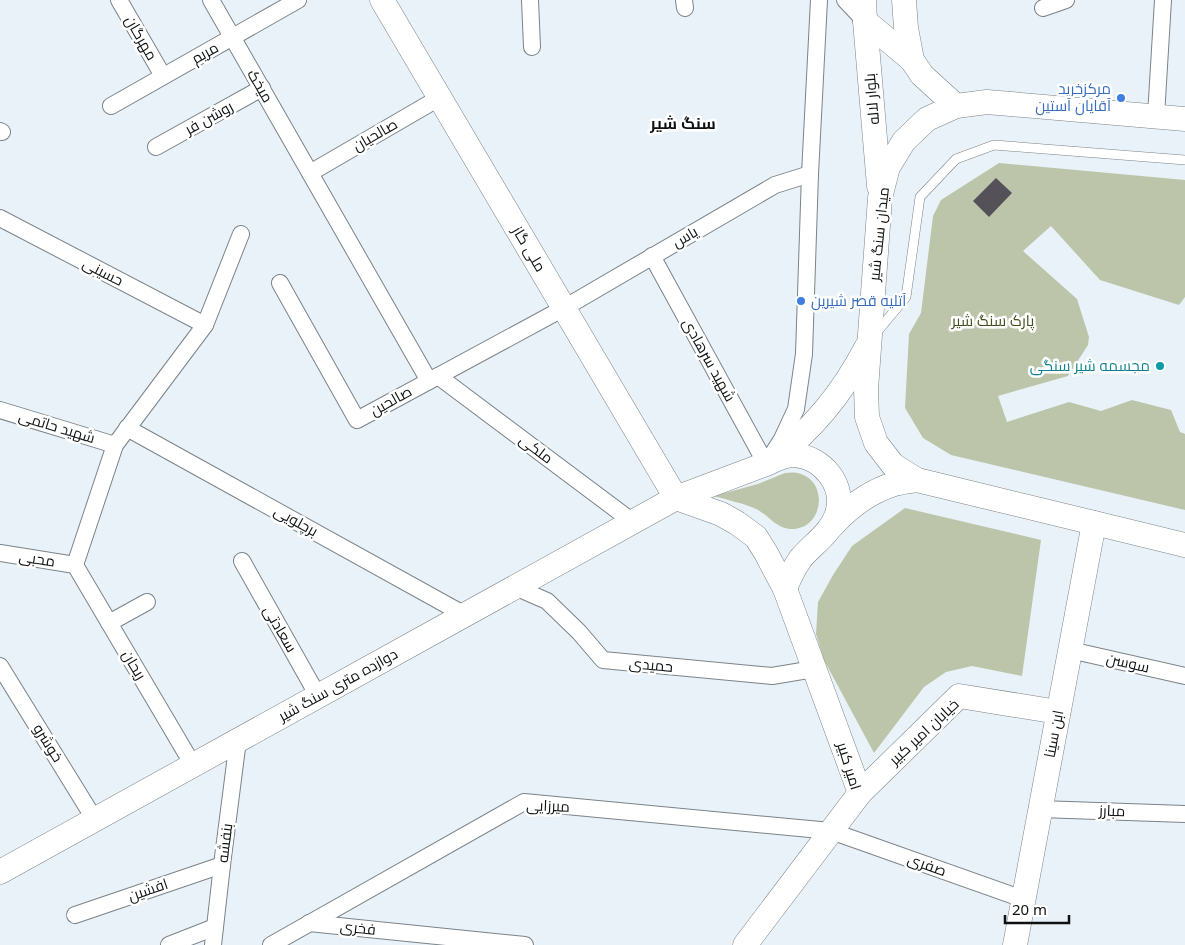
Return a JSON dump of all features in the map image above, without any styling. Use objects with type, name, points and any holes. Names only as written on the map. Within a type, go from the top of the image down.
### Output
[{"type":"main road","name":"ملی گاز","points":[[382,0],[676,498]]},
{"type":"main road","points":[[904,0],[906,28],[912,60]]},
{"type":"main road","points":[[865,10],[912,60],[922,74],[956,106]]},
{"type":"main road","name":"بلوار لاله","points":[[865,10],[880,198]]},
{"type":"main road","name":"میدان سنگ شیر","points":[[1185,119],[987,102],[956,106],[927,119],[904,140],[888,167],[880,198],[866,388],[867,417],[876,443],[894,465],[917,480],[1185,545]]},
{"type":"main road","points":[[766,464],[785,450],[818,420],[856,367],[870,341]]},
{"type":"main road","name":"دوازده متری سنگ شیر","points":[[0,872],[676,498],[778,458],[792,455],[807,457],[820,463],[830,473],[836,486],[839,500],[837,514],[831,527]]},
{"type":"main road","points":[[785,589],[789,576],[800,559],[845,512],[875,491],[895,483],[917,480]]},
{"type":"main road","name":"امیر کبیر","points":[[676,498],[721,514],[738,523],[756,537],[766,553],[785,589],[860,793],[745,945]]},
{"type":"main road","name":"ابن سینا","points":[[1014,945],[1094,523]]},
{"type":"main road","name":"خیابان امیر کبیر","points":[[860,793],[959,696],[1058,712]]},
{"type":"street","name":"مهرگان","points":[[120,0],[163,76]]},
{"type":"street","name":"میخک","points":[[211,0],[310,173]]},
{"type":"street","name":"مریم","points":[[111,106],[298,0]]},
{"type":"street","points":[[530,0],[532,48]]},
{"type":"street","points":[[766,464],[782,439],[796,409],[804,354],[810,174],[819,0]]},
{"type":"street","points":[[845,0],[865,10]]},
{"type":"street","points":[[1043,8],[1066,0]]},
{"type":"street","points":[[1156,116],[1162,0]]},
{"type":"street","name":"روشن فر","points":[[156,147],[262,88]]},
{"type":"street","name":"صالحیان","points":[[310,173],[439,98]]},
{"type":"street","name":"ملکی","points":[[310,173],[434,378],[633,522]]},
{"type":"street","name":"یاس","points":[[564,308],[774,185],[810,174]]},
{"type":"street","name":"حسینی","points":[[0,218],[205,325]]},
{"type":"street","points":[[75,565],[114,445],[205,325],[241,234]]},
{"type":"street","name":"شهید سرهادی","points":[[652,256],[766,464]]},
{"type":"street","name":"صالحین","points":[[280,283],[357,420],[564,308]]},
{"type":"street","name":"شهید حاتمی","points":[[0,410],[114,445]]},
{"type":"street","name":"برچلویی","points":[[127,428],[465,615]]},
{"type":"street","name":"محبی","points":[[0,553],[75,565]]},
{"type":"street","name":"سعادتی","points":[[242,561],[318,696]]},
{"type":"street","name":"ریحان","points":[[75,565],[193,765]]},
{"type":"street","name":"حمیدی","points":[[515,587],[547,601],[579,632],[603,660],[772,676],[814,669]]},
{"type":"street","points":[[109,623],[147,602]]},
{"type":"street","name":"سوسن","points":[[1070,650],[1185,676]]},
{"type":"street","name":"خوشرو","points":[[0,666],[95,820]]},
{"type":"street","name":"بنفشه","points":[[213,945],[238,740]]},
{"type":"street","name":"میرزایی","points":[[271,945],[524,802],[831,831]]},
{"type":"street","name":"مبارز","points":[[1040,809],[1185,814]]},
{"type":"street","name":"صفری","points":[[831,831],[1023,899]]},
{"type":"street","name":"افشین","points":[[74,915],[222,865]]},
{"type":"street","name":"فخری","points":[[310,923],[526,945]]},
{"type":"street","points":[[169,945],[215,927]]},
{"type":"lane","points":[[870,341],[906,297],[920,197],[956,159],[994,144],[1185,160]]},
{"type":"green space","name":"پارک سنگ شیر","points":[[999,163],[1185,180],[1185,297],[1179,305],[1100,280],[1051,226],[1023,251],[1077,299],[1089,337],[1088,345],[1068,376],[998,396],[1007,422],[1069,402],[1101,411],[1132,400],[1171,410],[1180,432],[1185,434],[1185,510],[951,455],[923,438],[905,408],[909,334],[921,313],[933,216],[941,200]]},
{"type":"green space","points":[[785,473],[796,473],[808,477],[815,485],[818,494],[819,504],[816,514],[810,522],[801,527],[785,528],[754,508],[714,496],[758,484]]},
{"type":"green space","points":[[905,508],[1041,540],[1022,676],[972,666],[946,672],[924,687],[874,753],[824,660],[816,634],[818,602],[852,546]]},
{"type":"building","points":[[996,178],[1012,193],[989,217],[973,201]]},
{"type":"place","name":"مرکزخرید آقایان آستین","points":[[1121,98]]},
{"type":"place","name":"آتلیه قصر شیرین","points":[[801,301]]},
{"type":"place","name":"مجسمه شیر سنگی","points":[[1160,366]]},
{"type":"district","name":"سنگ شیر","points":[[683,123]]}]
